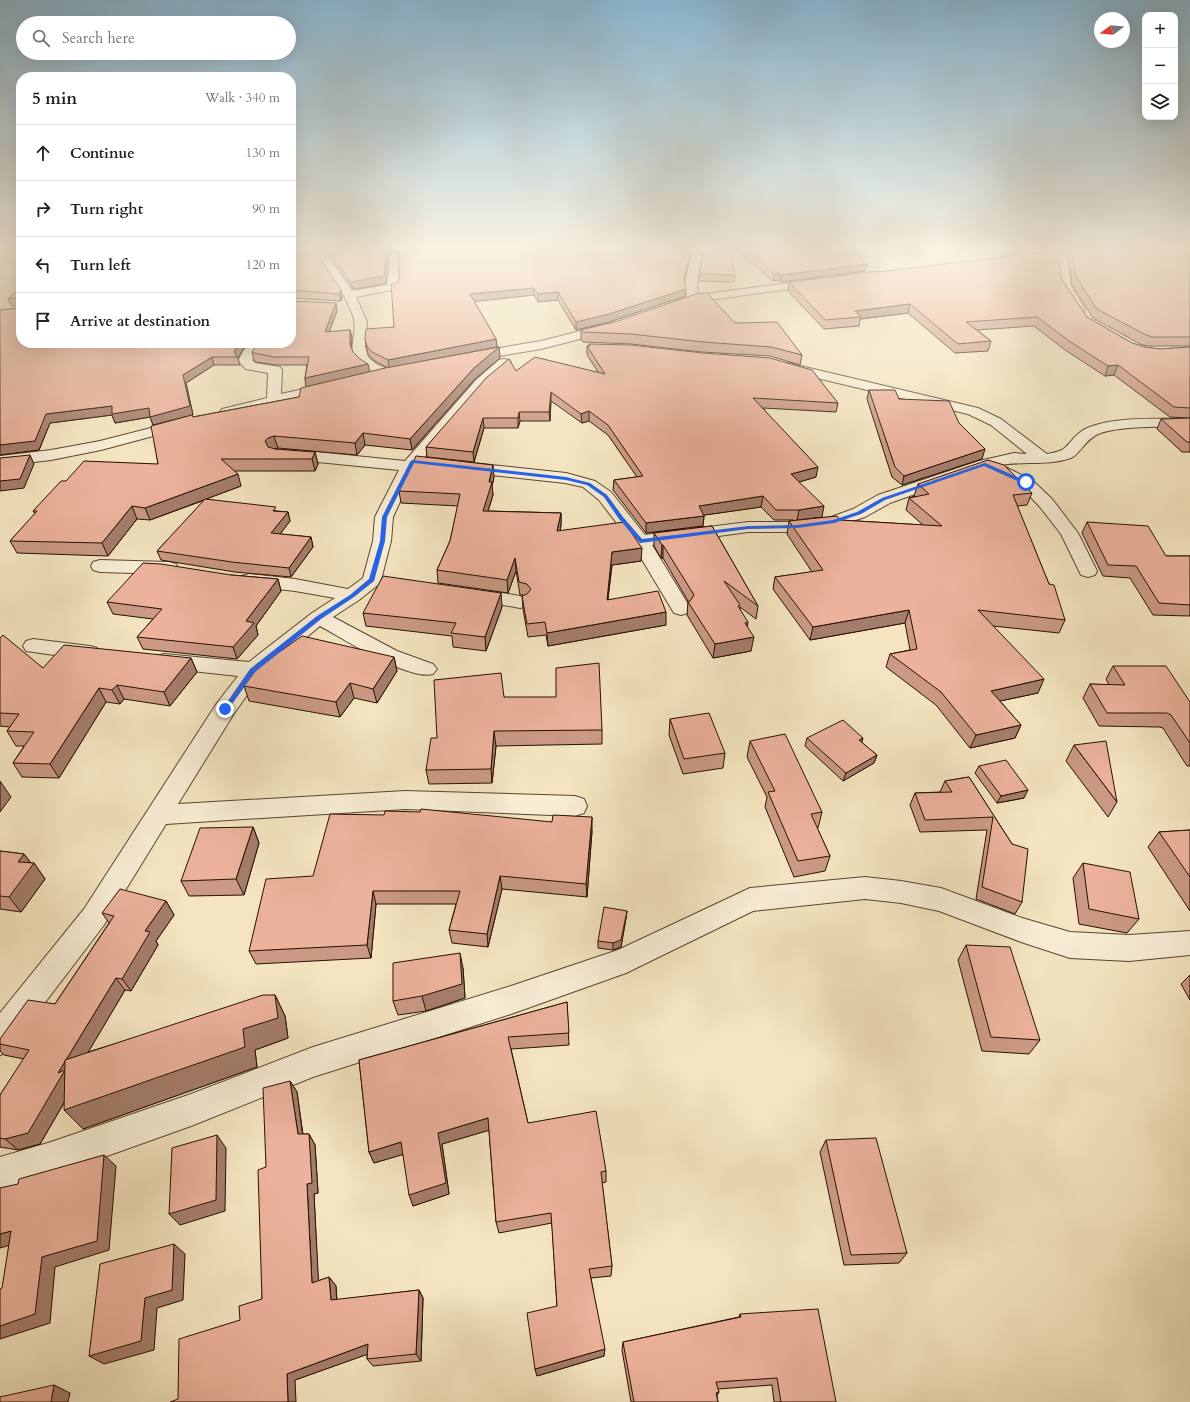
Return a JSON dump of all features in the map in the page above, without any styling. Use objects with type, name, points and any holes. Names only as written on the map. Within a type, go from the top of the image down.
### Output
[{"type":"street","points":[[358,313],[362,322],[359,336],[359,355],[364,362],[387,374]]},
{"type":"street","points":[[1082,313],[1088,322]]},
{"type":"street","points":[[457,359],[531,347],[621,324]]},
{"type":"street","points":[[0,1040],[10,1024],[94,917],[225,709],[252,670],[319,618],[352,596],[380,581],[384,517],[417,464],[482,383],[531,347],[582,349]]},
{"type":"street","points":[[254,348],[244,361],[251,366],[275,370],[274,400]]},
{"type":"street","points":[[777,364],[817,375],[972,411],[996,422],[1044,459]]},
{"type":"street","points":[[364,379],[403,371]]},
{"type":"street","points":[[212,416],[342,384]]},
{"type":"street","points":[[0,461],[51,455],[101,445],[197,420]]},
{"type":"street","points":[[640,541],[748,527],[797,527],[834,522],[859,513],[884,499],[985,464],[1014,458],[1044,459],[1067,454],[1082,436],[1093,431],[1108,427],[1145,423],[1190,423]]},
{"type":"street","points":[[278,454],[417,464]]},
{"type":"street","points":[[985,464],[1026,482],[1046,503],[1069,533],[1088,570]]},
{"type":"street","points":[[451,466],[566,478],[589,484],[605,496],[640,541],[681,609]]},
{"type":"street","points":[[100,566],[166,568],[189,572]]},
{"type":"street","points":[[235,579],[295,585],[352,596]]},
{"type":"street","points":[[458,592],[520,602]]},
{"type":"street","points":[[319,618],[390,656],[426,669]]},
{"type":"street","points":[[33,646],[112,655]]},
{"type":"street","points":[[143,658],[252,670]]},
{"type":"street","points":[[159,815],[405,800],[575,806]]},
{"type":"street","points":[[0,1174],[51,1159],[191,1110],[313,1062],[511,1000],[626,960],[750,900],[865,888],[900,892],[941,900],[1021,930],[1070,945],[1129,948],[1190,943]]},
{"type":"building","points":[[0,313],[16,313],[16,348],[237,348],[234,352],[237,357],[212,357],[183,375],[190,406],[150,417],[149,408],[112,414],[112,406],[46,414],[35,441],[0,445]]},
{"type":"building","points":[[296,313],[332,313],[325,332],[350,330],[350,345],[353,352],[368,364],[305,378],[309,357],[274,357],[252,352],[255,348],[296,348]]},
{"type":"building","points":[[393,313],[481,313],[496,339],[388,360],[372,352],[367,346],[365,339],[366,329],[394,327]]},
{"type":"building","points":[[571,313],[611,313],[609,314],[576,322]]},
{"type":"building","points":[[640,313],[726,313],[735,323],[777,322],[802,355],[771,347],[703,342],[631,334],[582,332],[581,330],[618,321]]},
{"type":"building","points":[[819,313],[857,313],[861,317],[825,320]]},
{"type":"building","points":[[921,313],[1085,313],[1087,317],[1132,343],[1160,349],[1190,347],[1190,408],[1174,407],[1118,365],[1108,366],[1069,341],[1037,317],[966,322],[991,341],[958,344]]},
{"type":"building","points":[[1105,313],[1190,313],[1190,337],[1152,337]]},
{"type":"building","points":[[589,344],[631,345],[703,353],[770,358],[812,370],[838,403],[753,398],[818,467],[791,474],[824,506],[799,510],[776,510],[763,496],[699,506],[704,516],[646,523],[614,480],[643,476],[608,425],[589,411],[581,414],[551,392],[549,412],[519,412],[518,418],[483,418],[473,452],[426,447],[486,378],[509,359],[516,371],[535,357],[605,374],[587,346],[590,346]]},
{"type":"building","points":[[499,347],[474,368],[410,439],[363,433],[355,443],[274,436],[265,441],[268,447],[275,449],[315,452],[312,459],[221,459],[238,474],[145,508],[132,506],[102,543],[10,541],[37,511],[33,511],[61,481],[66,481],[84,461],[158,464],[151,426],[192,415],[193,417],[299,397],[301,388],[385,368]]},
{"type":"building","points":[[869,390],[895,390],[899,399],[949,401],[959,423],[985,449],[904,476],[895,467]]},
{"type":"building","points":[[1190,418],[1190,442],[1187,442],[1161,419]]},
{"type":"building","points":[[30,455],[20,479],[0,481],[0,458]]},
{"type":"building","points":[[416,456],[493,465],[489,482],[492,482],[483,511],[561,513],[557,531],[624,522],[642,548],[612,552],[607,600],[658,591],[666,612],[547,633],[545,622],[527,624],[522,596],[527,594],[531,589],[527,584],[519,582],[515,558],[507,580],[437,570],[450,541],[460,494],[399,491]]},
{"type":"building","points":[[988,460],[1004,465],[1032,493],[1013,495],[1049,584],[1054,585],[1065,620],[978,610],[1044,679],[991,691],[1021,725],[976,735],[941,692],[890,654],[917,649],[909,610],[813,627],[775,577],[823,570],[789,521],[837,516],[840,520],[942,526],[909,498],[929,494],[918,484]]},
{"type":"building","points":[[205,499],[276,507],[273,511],[288,512],[271,533],[311,537],[289,568],[232,562],[157,551]]},
{"type":"building","points":[[1087,522],[1148,526],[1166,556],[1190,556],[1190,605],[1159,603],[1136,566],[1108,565]]},
{"type":"building","points":[[712,526],[758,606],[724,581],[740,605],[738,606],[748,622],[745,623],[754,637],[715,644],[688,602],[694,595],[654,533]]},
{"type":"building","points":[[143,563],[161,564],[231,575],[278,579],[246,621],[254,623],[233,647],[137,637],[162,609],[107,602]]},
{"type":"building","points":[[383,576],[501,593],[485,637],[451,633],[456,623],[363,613]]},
{"type":"building","points":[[3,635],[43,668],[64,645],[191,658],[164,692],[117,685],[112,690],[99,688],[50,764],[13,763],[34,732],[7,731],[19,714],[0,713],[0,638]]},
{"type":"building","points":[[302,636],[394,657],[373,689],[350,683],[336,702],[244,686],[258,667]]},
{"type":"building","points":[[599,663],[602,730],[494,731],[491,769],[426,770],[431,738],[437,738],[434,680],[501,673],[504,697],[556,697],[556,668]]},
{"type":"building","points":[[1113,666],[1166,666],[1190,702],[1190,743],[1171,715],[1167,713],[1107,713],[1090,684],[1125,685]]},
{"type":"building","points":[[709,713],[725,753],[684,759],[670,719]]},
{"type":"building","points":[[843,720],[863,738],[859,740],[877,755],[846,773],[807,738]]},
{"type":"building","points":[[785,734],[822,812],[811,814],[830,856],[798,861],[768,792],[775,791],[750,741]]},
{"type":"building","points":[[1106,741],[1117,802],[1074,745]]},
{"type":"building","points":[[1006,760],[1028,790],[1001,796],[979,766]]},
{"type":"building","points":[[969,777],[1012,844],[1028,849],[1022,902],[982,887],[993,817],[925,820],[915,793],[952,792],[945,781]]},
{"type":"building","points":[[421,809],[552,822],[553,815],[592,817],[586,884],[500,876],[487,934],[449,930],[460,891],[373,891],[367,945],[249,951],[266,879],[313,876],[330,814],[384,815],[385,811],[420,812]]},
{"type":"building","points":[[253,827],[236,879],[181,881],[200,828]]},
{"type":"building","points":[[1190,830],[1190,877],[1159,832]]},
{"type":"building","points":[[0,851],[24,854],[18,862],[34,863],[9,897],[0,896]]},
{"type":"building","points":[[1083,863],[1130,872],[1139,919],[1089,909]]},
{"type":"building","points":[[120,889],[166,901],[145,931],[150,932],[122,979],[116,978],[58,1073],[65,1070],[28,1133],[5,1139],[0,1138],[0,1095],[29,1050],[0,1044],[0,1039],[28,1000],[55,1004],[114,916],[102,913]]},
{"type":"building","points":[[604,907],[627,911],[621,940],[613,943],[598,941]]},
{"type":"building","points":[[966,945],[1010,947],[1040,1040],[991,1037]]},
{"type":"building","points":[[460,953],[462,984],[422,996],[393,1001],[393,963]]},
{"type":"building","points":[[263,995],[275,995],[278,1018],[243,1029],[245,1047],[64,1110],[65,1060]]},
{"type":"building","points":[[567,1002],[569,1033],[508,1037],[528,1123],[596,1111],[606,1171],[601,1172],[612,1266],[589,1269],[605,1349],[535,1369],[527,1313],[557,1306],[551,1213],[496,1222],[488,1118],[438,1133],[446,1183],[409,1195],[401,1142],[369,1152],[359,1060]]},
{"type":"building","points":[[290,1081],[298,1134],[309,1134],[312,1183],[307,1184],[312,1283],[329,1277],[331,1300],[419,1290],[416,1354],[367,1359],[368,1344],[287,1374],[288,1402],[170,1402],[178,1399],[179,1339],[240,1320],[239,1306],[262,1299],[258,1170],[266,1167],[263,1088]]},
{"type":"building","points":[[217,1135],[216,1200],[169,1214],[172,1148]]},
{"type":"building","points":[[876,1138],[907,1253],[851,1255],[826,1140]]},
{"type":"building","points":[[104,1155],[97,1241],[42,1257],[35,1314],[0,1326],[0,1289],[2,1288],[11,1231],[0,1234],[0,1188],[18,1184],[19,1179]]},
{"type":"building","points":[[174,1244],[172,1290],[145,1298],[141,1341],[89,1356],[100,1264]]},
{"type":"building","points":[[818,1309],[836,1402],[781,1402],[777,1378],[716,1382],[719,1392],[716,1393],[718,1402],[634,1402],[623,1342],[741,1317],[740,1314]]},
{"type":"building","points":[[54,1385],[51,1402],[0,1402],[0,1397]]},
{"type":"route","points":[[225,709],[252,670],[319,618],[352,596],[372,580],[382,541],[384,517],[412,462],[566,478],[589,484],[605,496],[640,541],[748,527],[797,527],[834,522],[859,513],[884,499],[985,464],[1026,482]]}]
